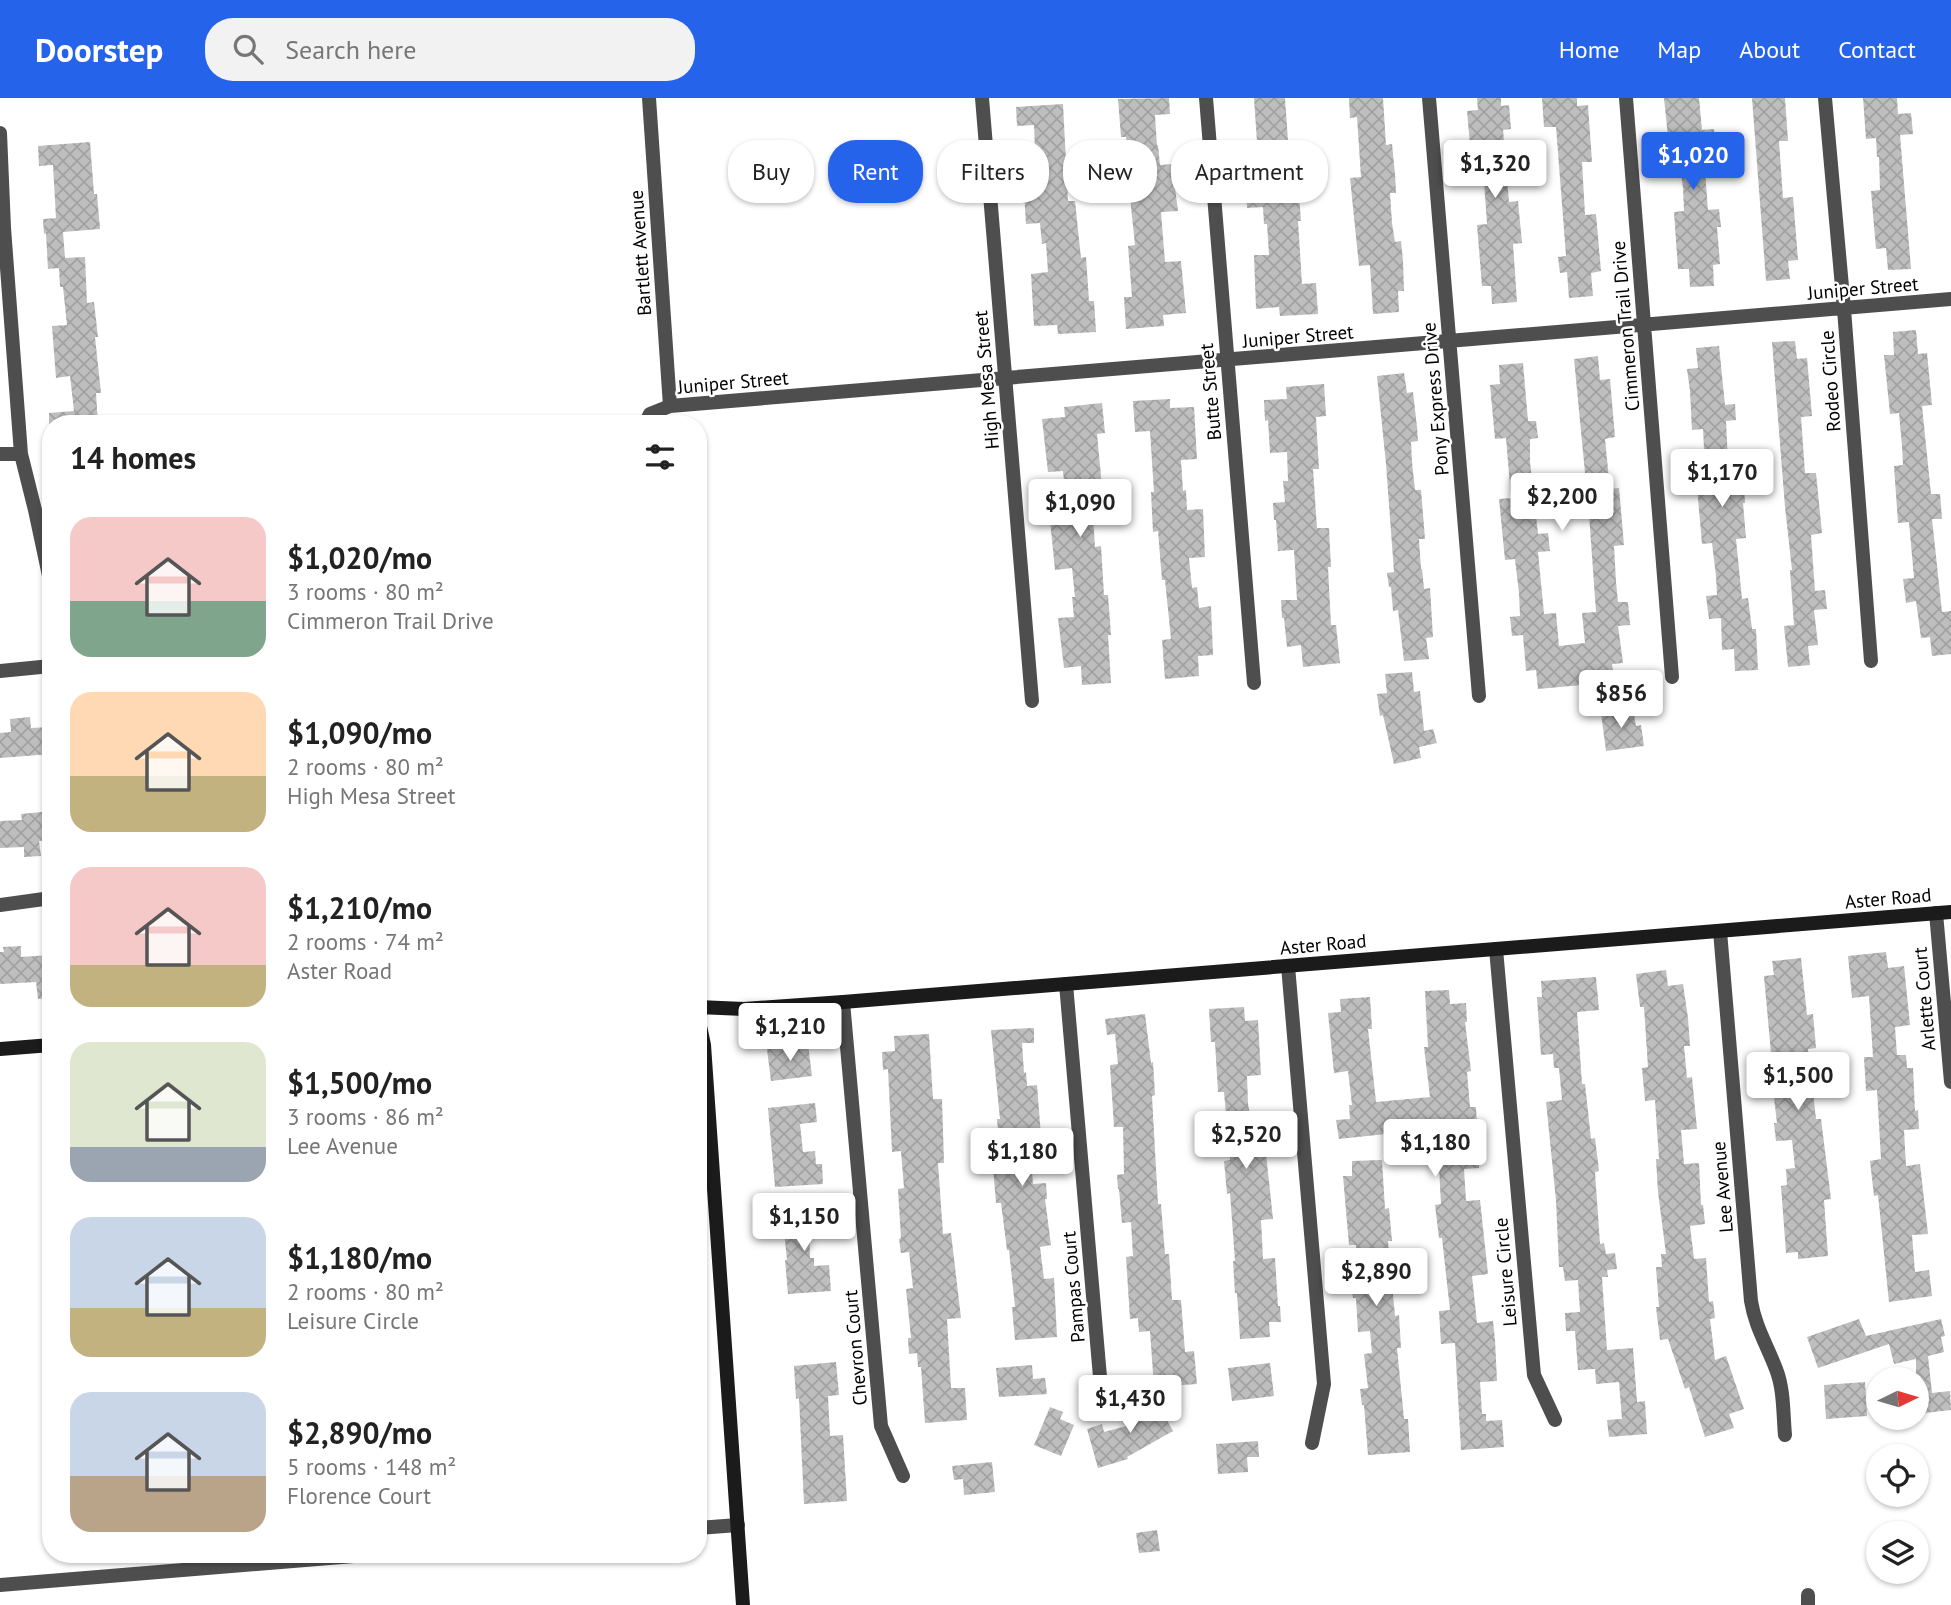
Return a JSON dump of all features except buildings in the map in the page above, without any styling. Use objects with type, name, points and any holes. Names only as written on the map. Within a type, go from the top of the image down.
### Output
[{"type":"main road","name":"Aster Road","points":[[707,1007],[744,1009],[843,1002],[1944,912]]},
{"type":"main road","points":[[0,1049],[42,1046]]},
{"type":"main road","points":[[707,1087],[743,1605]]},
{"type":"street","name":"Bartlett Avenue","points":[[649,98],[670,406]]},
{"type":"street","name":"High Mesa Street","points":[[982,98],[1032,701]]},
{"type":"street","name":"Butte Street","points":[[1206,98],[1254,682]]},
{"type":"street","name":"Pony Express Drive","points":[[1429,98],[1479,696]]},
{"type":"street","name":"Cimmeron Trail Drive","points":[[1626,98],[1672,677]]},
{"type":"street","name":"Rodeo Circle","points":[[1825,98],[1871,661]]},
{"type":"street","points":[[0,133],[2,229],[21,454],[42,543]]},
{"type":"street","name":"Juniper Street","points":[[655,415],[670,406],[1951,299]]},
{"type":"street","points":[[0,454],[21,454]]},
{"type":"street","points":[[0,671],[42,667]]},
{"type":"street","points":[[0,905],[42,899]]},
{"type":"street","name":"Arlette Court","points":[[1944,912],[1951,1082]]},
{"type":"street","name":"Lee Avenue","points":[[1720,931],[1751,1301],[1754,1319],[1777,1370],[1785,1435]]},
{"type":"street","name":"Leisure Circle","points":[[1496,949],[1534,1376],[1555,1420]]},
{"type":"street","points":[[1288,966],[1324,1384],[1312,1443]]},
{"type":"street","name":"Pampas Court","points":[[1066,984],[1100,1377]]},
{"type":"street","name":"Chevron Court","points":[[843,1002],[881,1426],[902,1476]]},
{"type":"street","points":[[707,1527],[738,1525]]},
{"type":"street","points":[[0,1585],[268,1563]]}]
